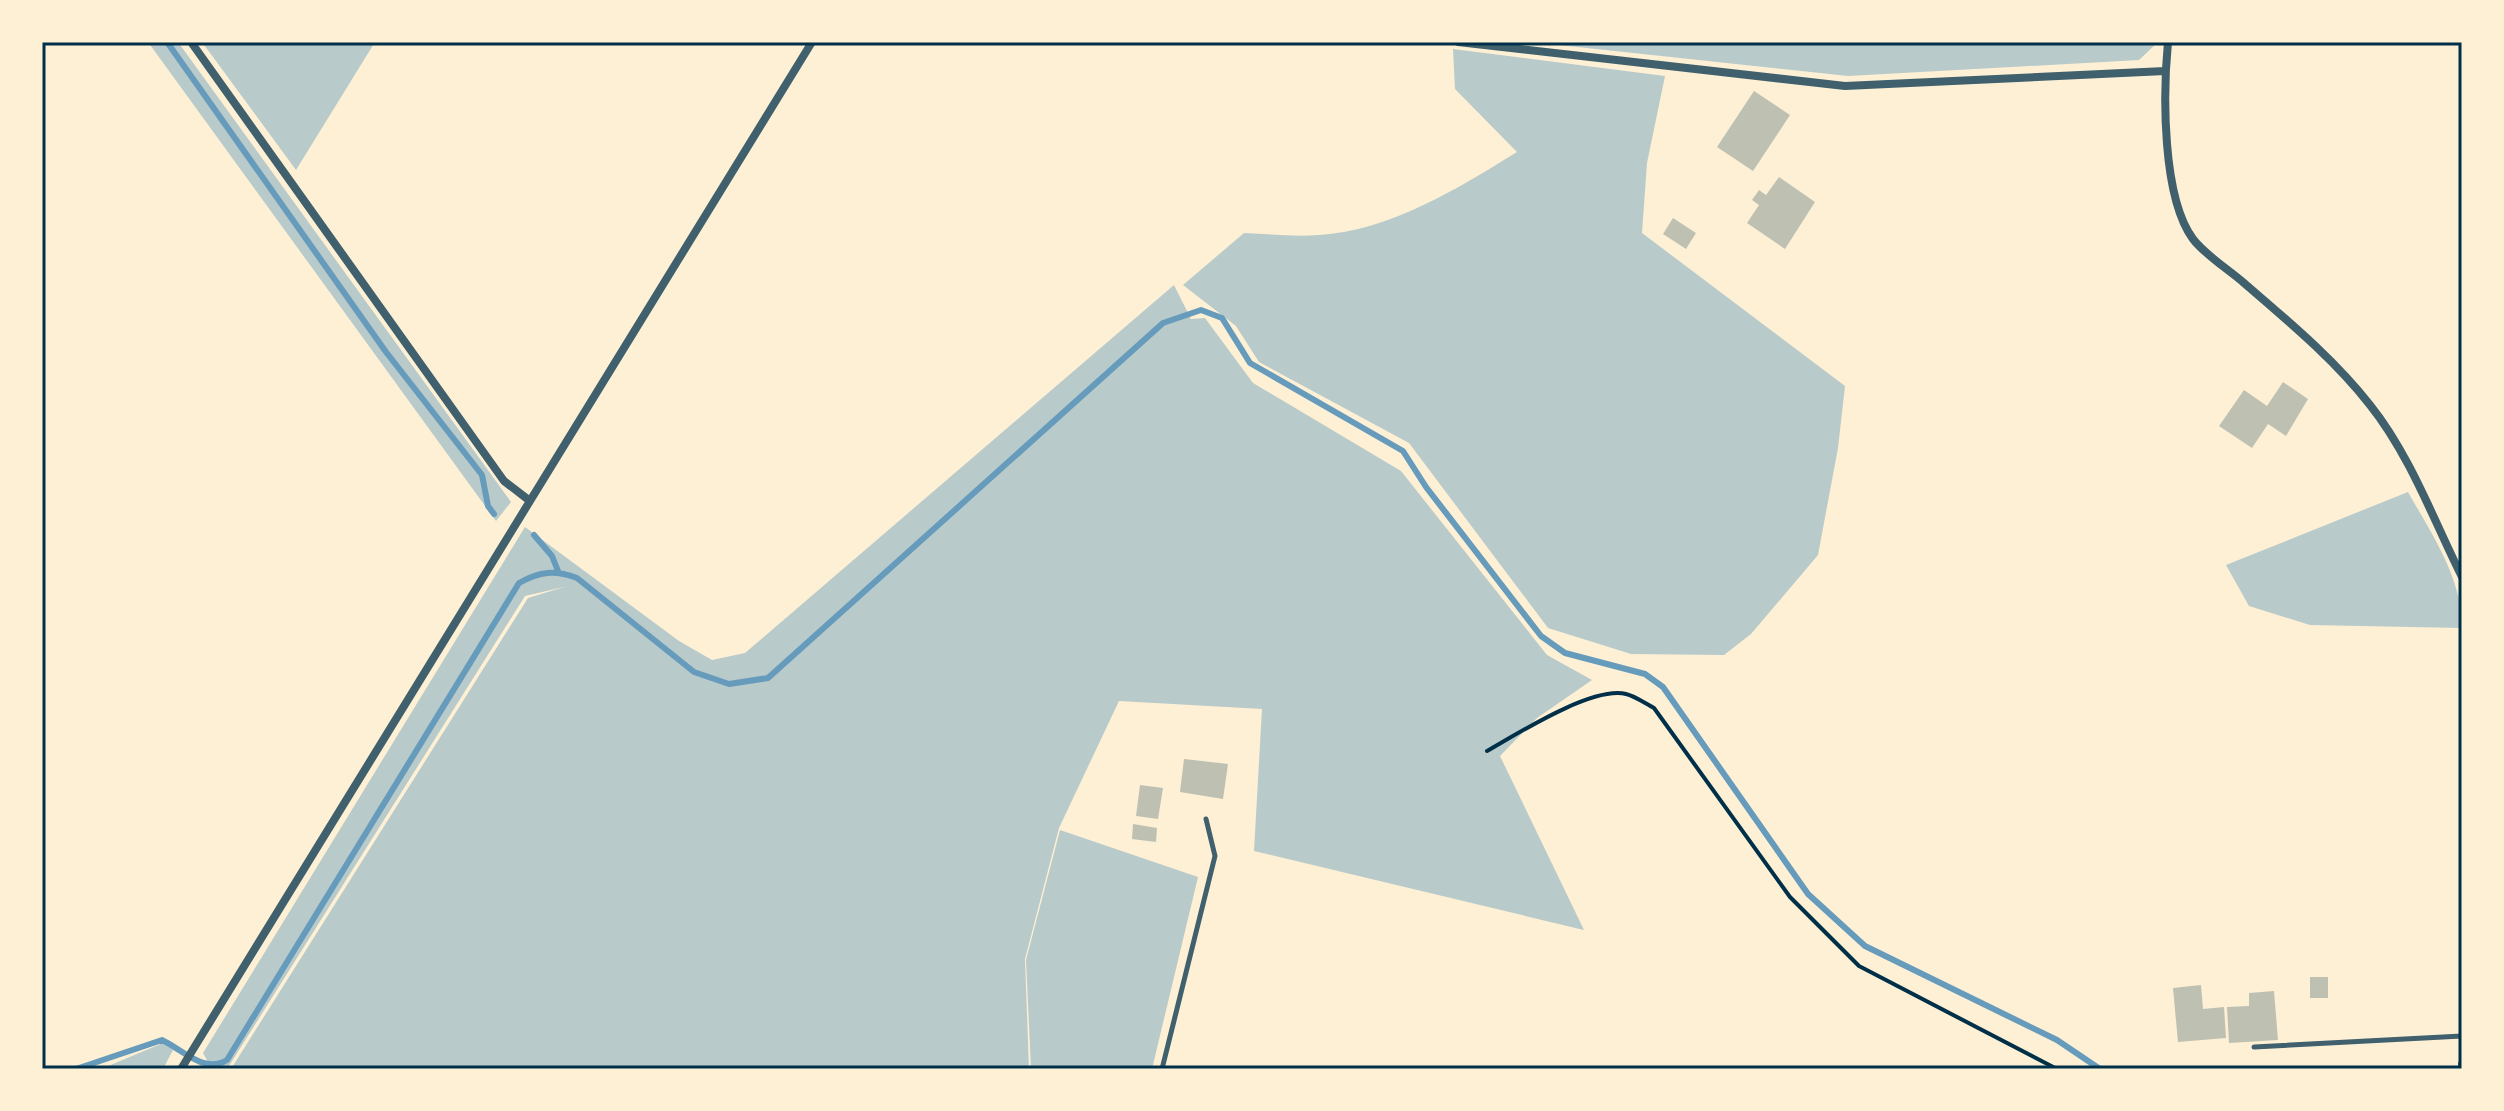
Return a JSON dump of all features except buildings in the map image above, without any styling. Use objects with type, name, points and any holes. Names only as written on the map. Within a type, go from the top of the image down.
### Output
[{"type":"street","points":[[191,42],[504,481],[530,501]]},
{"type":"street","points":[[182,1068],[812,42]]},
{"type":"street","points":[[1458,42],[1845,86],[2165,71]]},
{"type":"street","points":[[2168,42],[2165,71],[2171,169],[2178,206],[2193,239],[2293,326],[2371,406],[2402,456],[2462,577]]},
{"type":"lane","points":[[1162,1069],[1215,856],[1206,819]]},
{"type":"lane","points":[[2254,1047],[2462,1036]]},
{"type":"path","points":[[1487,751],[1555,713],[1585,701],[1625,693],[1654,708],[1790,897],[1859,966],[2057,1069]]},
{"type":"shaded area","points":[[148,42],[178,42],[511,502],[496,521]]},
{"type":"shaded area","points":[[202,42],[375,42],[296,170]]},
{"type":"shaded area","points":[[1531,42],[2158,42],[2139,60],[1848,76]]},
{"type":"shaded area","points":[[1453,49],[1665,76],[1647,163],[1642,233],[1845,386],[1838,448],[1818,555],[1751,634],[1724,655],[1631,654],[1548,628],[1409,443],[1259,362],[1236,326],[1183,285],[1244,233],[1319,235],[1371,225],[1422,206],[1517,152],[1455,89]]},
{"type":"shaded area","points":[[1174,285],[1191,319],[1205,318],[1253,383],[1401,471],[1547,655],[1592,680],[1537,718],[1500,756],[1584,930],[1254,851],[1262,709],[1119,701],[1059,828],[1025,959],[1029,1069],[231,1069],[528,598],[564,587],[525,596],[227,1069],[212,1069],[203,1053],[525,527],[679,641],[712,660],[745,653]]},
{"type":"shaded area","points":[[2408,492],[2436,540],[2451,574],[2461,609],[2462,628],[2310,625],[2249,606],[2226,565]]},
{"type":"shaded area","points":[[1060,830],[1198,877],[1152,1069],[1031,1069],[1026,960]]},
{"type":"shaded area","points":[[163,1043],[173,1050],[163,1069],[101,1069]]},
{"type":"waterway","points":[[167,42],[386,352],[482,475],[488,506],[494,514]]},
{"type":"waterway","points":[[76,1069],[162,1040],[202,1062],[218,1064],[227,1060],[519,583],[548,573],[577,578],[694,672],[729,684],[768,678],[1163,323],[1201,310],[1222,318],[1250,363],[1403,451],[1426,487],[1541,636],[1565,653],[1645,674],[1663,687],[1808,894],[1865,946],[2057,1040],[2100,1069]]},
{"type":"waterway","points":[[534,535],[552,556],[558,571]]}]
